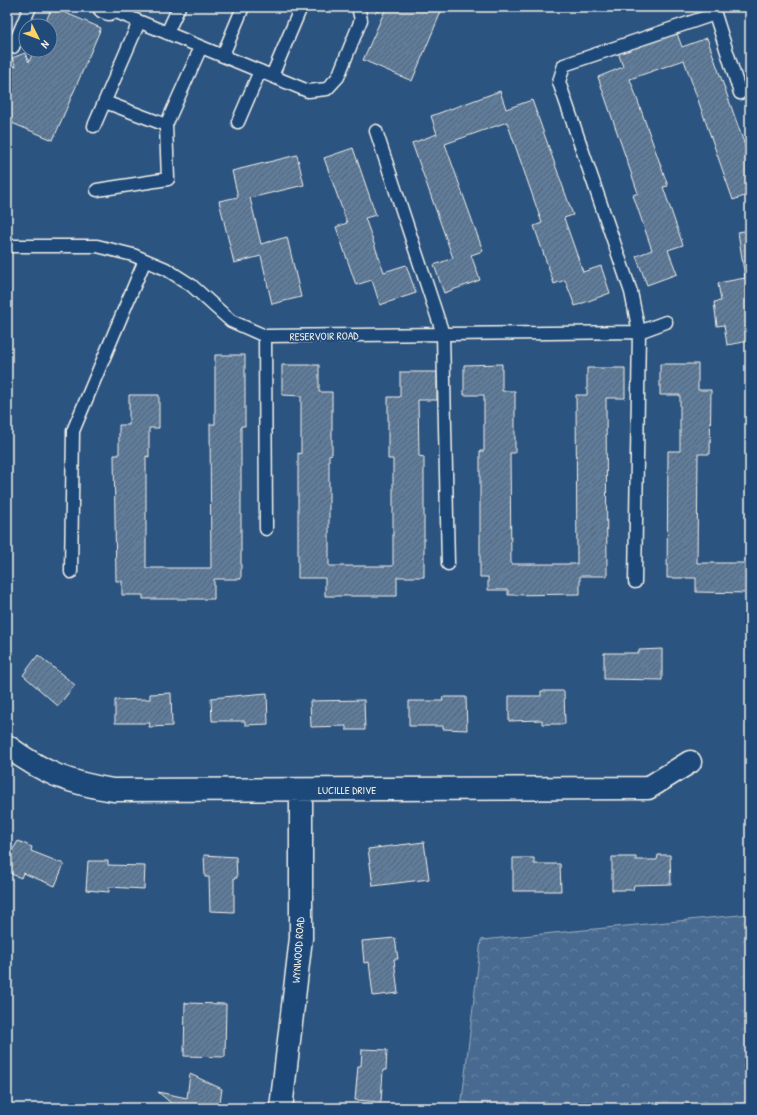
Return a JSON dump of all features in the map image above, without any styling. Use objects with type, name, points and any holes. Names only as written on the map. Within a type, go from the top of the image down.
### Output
[{"type":"street","name":"LUCILLE DRIVE","points":[[7,746],[30,763],[56,776],[84,785],[113,790],[648,788],[690,762]]},
{"type":"street","name":"WYNWOOD ROAD","points":[[281,1108],[301,938],[300,790]]},
{"type":"lane","points":[[7,45],[13,47],[30,7]]},
{"type":"lane","points":[[167,33],[179,7]]},
{"type":"lane","points":[[222,56],[243,7]]},
{"type":"lane","points":[[272,76],[301,7]]},
{"type":"lane","points":[[107,8],[308,91],[326,89],[338,77],[361,20],[358,7]]},
{"type":"lane","points":[[635,582],[638,332],[631,292],[559,82],[564,65],[715,14],[740,93]]},
{"type":"lane","points":[[94,126],[139,22]]},
{"type":"lane","points":[[97,190],[168,180],[166,125],[201,47]]},
{"type":"lane","points":[[238,122],[260,71]]},
{"type":"lane","points":[[105,102],[166,125]]},
{"type":"lane","points":[[376,131],[443,334],[448,564]]},
{"type":"lane","name":"RESERVOIR ROAD","points":[[7,246],[97,246],[133,255],[166,269],[191,285],[231,321],[265,336],[638,332],[666,322]]},
{"type":"lane","points":[[71,572],[73,431],[145,260]]},
{"type":"lane","points":[[265,336],[266,529]]},
{"type":"green space","points":[[750,914],[750,1108],[461,1108],[481,940]]},
{"type":"building","points":[[52,7],[101,28],[53,140],[7,121],[7,64],[16,67],[12,58],[18,56],[18,58],[27,58],[29,62],[31,58],[58,58],[58,18],[47,18]]},
{"type":"building","points":[[375,7],[443,7],[412,81],[363,60],[386,8],[377,12]]},
{"type":"building","points":[[676,31],[682,47],[707,38],[750,160],[750,194],[733,200],[684,60],[630,79],[668,186],[663,187],[683,245],[668,250],[677,274],[647,285],[636,256],[652,250],[633,195],[638,193],[598,77],[623,67],[618,52]]},
{"type":"building","points":[[500,91],[506,109],[532,100],[573,215],[564,218],[583,272],[601,266],[610,293],[575,306],[565,280],[554,284],[534,226],[542,223],[507,122],[445,144],[483,251],[471,255],[480,280],[444,293],[434,265],[453,258],[412,143],[437,134],[431,116]]},
{"type":"building","points":[[353,148],[376,215],[365,218],[384,272],[406,265],[416,293],[380,305],[372,280],[356,285],[336,227],[347,223],[324,158]]},
{"type":"building","points":[[297,155],[304,185],[250,198],[261,244],[287,237],[301,297],[272,304],[261,256],[234,263],[219,201],[238,197],[232,171]]},
{"type":"building","points":[[750,230],[750,341],[727,345],[724,325],[717,326],[714,302],[721,301],[718,283],[745,278],[738,232]]},
{"type":"building","points":[[215,355],[245,355],[245,426],[241,426],[241,579],[214,579],[214,599],[143,599],[143,595],[122,595],[122,581],[116,581],[114,455],[119,455],[119,425],[129,425],[129,395],[159,395],[159,428],[149,428],[149,457],[146,456],[146,568],[211,568],[210,424],[215,424]]},
{"type":"building","points":[[502,364],[502,391],[515,391],[515,453],[510,453],[511,564],[577,564],[576,395],[587,395],[587,368],[625,368],[625,398],[606,398],[607,576],[580,576],[580,594],[508,595],[508,590],[488,590],[488,577],[480,577],[480,451],[484,451],[484,395],[464,395],[464,365]]},
{"type":"building","points":[[660,364],[698,364],[698,390],[711,390],[710,454],[698,454],[697,563],[750,563],[750,593],[696,592],[696,578],[667,578],[668,451],[680,451],[680,395],[660,395]]},
{"type":"building","points":[[282,365],[319,365],[319,392],[332,392],[332,454],[329,455],[329,566],[393,566],[393,459],[388,459],[388,397],[400,397],[400,372],[437,372],[437,400],[418,400],[419,456],[424,457],[424,577],[397,577],[397,596],[325,596],[325,578],[298,578],[298,453],[301,454],[301,396],[282,395]]},
{"type":"building","points":[[662,649],[662,680],[604,679],[604,653],[639,653],[639,650]]},
{"type":"building","points":[[38,655],[75,685],[58,706],[23,675]]},
{"type":"building","points":[[541,691],[564,691],[565,724],[542,724],[542,720],[509,721],[509,696],[541,696]]},
{"type":"building","points":[[171,693],[172,726],[149,727],[150,723],[115,723],[115,700],[150,699],[150,694]]},
{"type":"building","points":[[267,693],[268,724],[245,725],[245,721],[212,721],[211,698]]},
{"type":"building","points":[[442,697],[466,697],[467,730],[443,729],[443,726],[409,726],[409,701],[443,701]]},
{"type":"building","points":[[364,700],[365,730],[346,730],[346,726],[311,727],[310,701]]},
{"type":"building","points":[[18,841],[32,847],[31,851],[64,864],[55,886],[23,873],[21,878],[7,872],[7,860]]},
{"type":"building","points":[[424,842],[429,879],[373,886],[368,849]]},
{"type":"building","points":[[204,855],[236,857],[237,878],[234,878],[234,912],[210,911],[209,877],[205,877]]},
{"type":"building","points":[[658,855],[670,855],[671,884],[634,885],[633,890],[612,890],[612,857],[636,857],[636,860],[657,860]]},
{"type":"building","points":[[513,858],[534,858],[534,864],[560,864],[561,891],[513,891]]},
{"type":"building","points":[[88,861],[108,861],[108,865],[145,866],[144,889],[109,887],[109,892],[86,890]]},
{"type":"building","points":[[395,938],[398,959],[394,959],[398,993],[373,996],[369,962],[364,963],[362,941]]},
{"type":"building","points":[[185,1003],[226,1004],[225,1057],[184,1056]]},
{"type":"building","points":[[362,1049],[387,1050],[386,1070],[383,1070],[381,1102],[355,1100],[358,1066],[361,1066]]},
{"type":"building","points":[[190,1074],[222,1089],[219,1108],[171,1108],[171,1103],[158,1092],[187,1098]]}]
